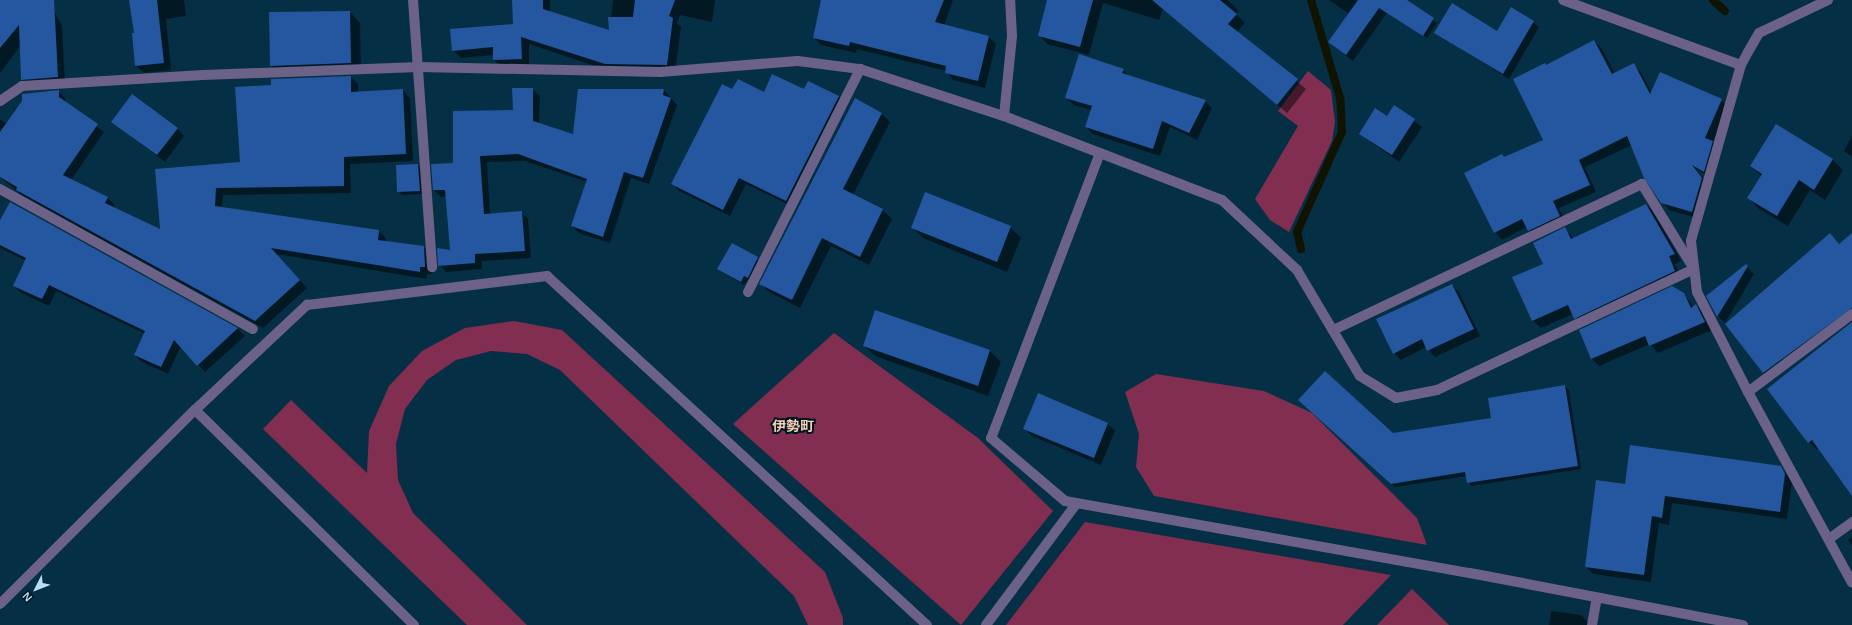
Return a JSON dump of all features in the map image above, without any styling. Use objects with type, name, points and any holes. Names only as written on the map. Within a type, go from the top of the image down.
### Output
[{"type":"street","points":[[413,0],[419,67],[432,267]]},
{"type":"street","points":[[1004,116],[1012,36],[1010,0]]},
{"type":"street","points":[[1563,0],[1740,65]]},
{"type":"street","points":[[1828,0],[1759,33],[1740,65],[1691,241],[1698,292],[1748,392],[1852,583]]},
{"type":"street","points":[[0,101],[22,86],[203,75],[419,67],[660,72],[798,61],[860,69],[1004,116],[1222,200],[1297,270],[1360,376],[1396,398],[1437,390],[1694,269]]},
{"type":"street","points":[[748,292],[860,69]]},
{"type":"street","points":[[1100,152],[991,438],[1065,501],[1597,597],[1743,625]]},
{"type":"street","points":[[1332,330],[1642,184],[1694,269]]},
{"type":"street","points":[[0,189],[253,329]]},
{"type":"street","points":[[0,604],[195,410],[307,305],[547,276],[927,625]]},
{"type":"street","points":[[1748,392],[1852,314]]},
{"type":"street","points":[[195,410],[414,625]]},
{"type":"street","points":[[986,625],[1077,503]]},
{"type":"street","points":[[1829,539],[1852,522]]},
{"type":"street","points":[[1592,625],[1597,597]]},
{"type":"shaded area","points":[[1308,71],[1331,90],[1335,122],[1332,141],[1289,232],[1270,220],[1255,199],[1298,126],[1278,111]]},
{"type":"shaded area","points":[[514,321],[562,330],[825,572],[843,618],[843,625],[808,625],[794,596],[560,370],[527,354],[491,351],[456,360],[427,380],[405,409],[396,444],[398,480],[413,513],[527,625],[467,625],[263,429],[291,400],[367,473],[369,431],[389,386],[422,351],[465,328]]},
{"type":"shaded area","points":[[834,333],[978,438],[1053,511],[961,625],[733,424]]},
{"type":"shaded area","points":[[1156,374],[1264,391],[1312,413],[1417,518],[1427,545],[1154,496],[1136,467],[1139,434],[1125,392]]},
{"type":"shaded area","points":[[1085,522],[1391,575],[1343,625],[1006,625]]},
{"type":"shaded area","points":[[1412,589],[1449,625],[1377,625]]},
{"type":"building","points":[[0,0],[54,0],[58,77],[21,80],[19,25],[0,48]]},
{"type":"building","points":[[129,0],[157,0],[164,63],[135,66],[132,33],[134,33]]},
{"type":"building","points":[[512,0],[543,0],[543,9],[609,30],[608,17],[633,17],[635,0],[675,0],[669,16],[673,18],[667,65],[605,64],[521,37],[522,59],[493,60],[493,47],[452,51],[450,29],[513,24]]},
{"type":"building","points":[[821,0],[944,0],[935,22],[989,36],[978,81],[945,73],[946,66],[850,42],[849,46],[813,38]]},
{"type":"building","points":[[1047,0],[1093,0],[1080,47],[1038,36]]},
{"type":"building","points":[[1152,0],[1220,0],[1237,14],[1228,24],[1298,79],[1277,105]]},
{"type":"building","points":[[1358,0],[1407,0],[1434,18],[1423,36],[1379,8],[1346,55],[1328,42]]},
{"type":"building","points":[[1452,3],[1497,31],[1511,7],[1534,21],[1503,74],[1434,33]]},
{"type":"building","points":[[350,11],[351,63],[270,66],[269,12]]},
{"type":"building","points":[[1594,40],[1612,74],[1634,63],[1650,94],[1660,72],[1722,99],[1705,138],[1713,141],[1704,172],[1692,165],[1702,178],[1692,212],[1661,203],[1644,178],[1627,136],[1579,160],[1590,185],[1553,201],[1560,216],[1528,231],[1522,219],[1494,233],[1464,173],[1502,154],[1504,157],[1543,140],[1513,79],[1545,63],[1546,65]]},
{"type":"building","points":[[1079,54],[1124,69],[1122,73],[1206,100],[1189,133],[1162,121],[1153,149],[1085,127],[1092,106],[1065,98]]},
{"type":"building","points":[[772,74],[804,89],[808,81],[839,96],[786,201],[739,178],[723,210],[671,184],[722,84],[732,89],[738,79],[764,92]]},
{"type":"building","points":[[351,76],[351,92],[403,89],[406,154],[344,157],[344,186],[216,188],[215,206],[379,230],[378,240],[424,246],[425,267],[420,267],[420,272],[271,248],[300,280],[255,321],[16,190],[17,187],[0,177],[0,132],[22,101],[22,94],[59,90],[59,97],[98,124],[63,175],[108,197],[105,203],[160,229],[155,169],[240,162],[235,87],[271,85],[271,79]]},
{"type":"building","points":[[512,88],[533,88],[533,121],[573,134],[578,89],[664,89],[663,95],[671,98],[643,178],[624,172],[603,237],[571,226],[587,179],[518,154],[480,156],[484,214],[522,211],[525,251],[475,254],[475,263],[438,266],[437,248],[450,250],[445,190],[433,190],[431,164],[453,163],[453,111],[513,110]]},
{"type":"building","points":[[132,94],[178,128],[157,155],[111,122]]},
{"type":"building","points":[[855,98],[882,113],[843,189],[883,209],[860,257],[822,238],[792,300],[759,284]]},
{"type":"building","points":[[1394,105],[1415,119],[1392,155],[1359,134],[1375,108],[1387,116]]},
{"type":"building","points":[[1776,124],[1833,159],[1814,190],[1799,180],[1777,216],[1747,198],[1762,174],[1750,166]]},
{"type":"building","points":[[418,164],[420,191],[397,192],[396,165]]},
{"type":"building","points":[[925,192],[1011,226],[997,262],[911,228]]},
{"type":"building","points":[[10,202],[238,328],[197,366],[174,340],[161,367],[134,355],[145,331],[49,285],[42,299],[13,286],[26,258],[0,245],[0,220]]},
{"type":"building","points":[[1646,204],[1675,254],[1669,256],[1675,271],[1574,319],[1568,305],[1532,321],[1512,277],[1543,264],[1533,243],[1565,227],[1571,239]]},
{"type":"building","points":[[1830,233],[1839,244],[1852,233],[1852,308],[1763,373],[1725,324]]},
{"type":"building","points":[[732,243],[758,257],[748,278],[744,276],[741,282],[717,269]]},
{"type":"building","points":[[1746,264],[1748,266],[1717,317],[1706,296]]},
{"type":"building","points":[[1452,284],[1474,329],[1427,351],[1422,339],[1393,354],[1376,319]]},
{"type":"building","points":[[1672,286],[1684,293],[1691,308],[1696,304],[1705,322],[1649,346],[1645,336],[1591,359],[1579,330]]},
{"type":"building","points":[[875,310],[990,350],[978,386],[863,346]]},
{"type":"building","points":[[1852,322],[1852,496],[1812,440],[1808,443],[1767,389]]},
{"type":"building","points":[[1325,371],[1393,433],[1491,418],[1488,398],[1565,385],[1578,466],[1467,483],[1465,472],[1391,484],[1298,400]]},
{"type":"building","points":[[1038,393],[1108,423],[1094,458],[1023,429]]},
{"type":"building","points":[[1630,445],[1781,466],[1785,474],[1780,512],[1665,496],[1662,518],[1652,516],[1644,575],[1585,567],[1596,480],[1625,484]]},
{"type":"waterway","points":[[1301,249],[1297,232],[1342,132],[1340,98],[1311,0]]},
{"type":"waterway","points":[[1713,0],[1725,11]]},
{"type":"district","name":"伊勢町","points":[[793,426]]}]
